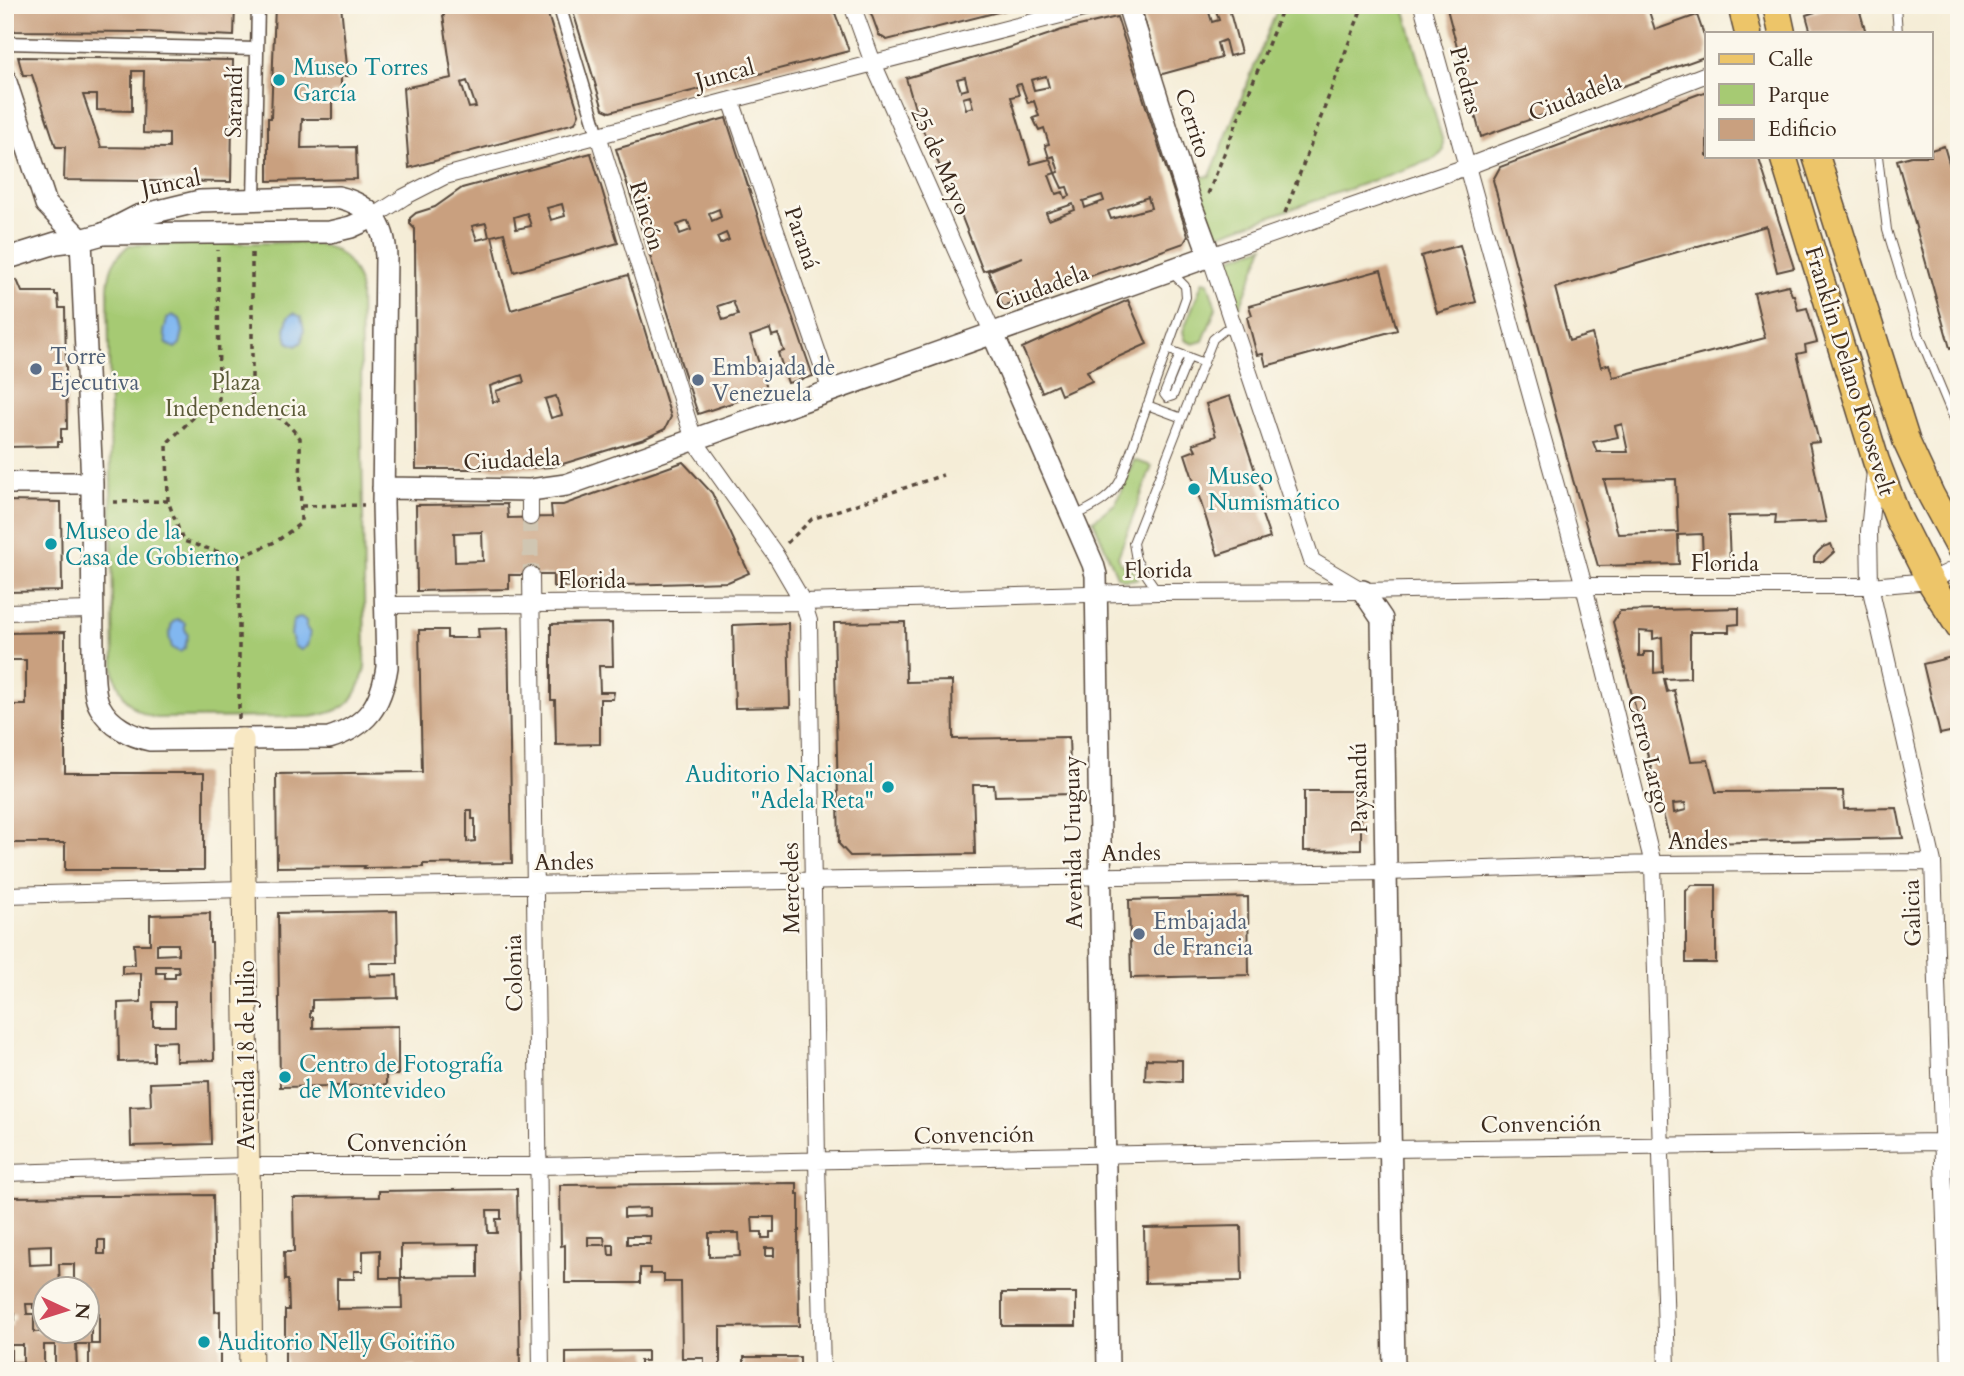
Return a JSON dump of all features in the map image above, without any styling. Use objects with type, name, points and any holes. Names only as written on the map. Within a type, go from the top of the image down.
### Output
[{"type":"main road","points":[[1741,5],[1748,32]]},
{"type":"main road","points":[[1776,5],[1782,32]]},
{"type":"main road","name":"Franklin Delano Roosevelt","points":[[1784,158],[1876,461],[1898,518],[1930,581],[1959,627]]},
{"type":"main road","name":"Franklin Delano Roosevelt","points":[[1817,158],[1907,443],[1959,547]]},
{"type":"main road","name":"Avenida 18 de Julio","points":[[242,740],[251,1371]]},
{"type":"street","name":"Sarandí","points":[[254,200],[258,5]]},
{"type":"street","name":"Rincón","points":[[559,5],[694,440]]},
{"type":"street","name":"25 de Mayo","points":[[852,5],[873,63],[993,334]]},
{"type":"street","name":"Juncal","points":[[103,234],[330,232],[351,227],[373,217],[404,197],[445,177],[1098,5]]},
{"type":"street","name":"Cerrito","points":[[1128,5],[1210,256]]},
{"type":"street","name":"Piedras","points":[[1422,5],[1466,167]]},
{"type":"street","points":[[5,43],[256,49]]},
{"type":"street","name":"Ciudadela","points":[[383,488],[530,490],[566,485],[1466,167],[1705,75]]},
{"type":"street","points":[[5,79],[47,204],[81,240],[92,483],[95,690],[100,707],[110,719],[135,737],[150,740],[329,738],[355,727],[368,717],[376,704],[384,685],[387,667],[383,488],[386,257],[385,242],[373,217]]},
{"type":"street","name":"Paraná","points":[[731,100],[831,391]]},
{"type":"street","name":"Cerro Largo","points":[[1466,167],[1584,586],[1653,864],[1667,1371]]},
{"type":"street","name":"Juncal","points":[[5,259],[56,243],[103,234],[138,216],[159,209],[200,201],[338,197],[362,206],[373,217]]},
{"type":"street","name":"Paysandú","points":[[1210,256],[1312,561],[1363,592],[1382,619],[1394,1371]]},
{"type":"street","name":"Avenida Uruguay","points":[[993,334],[1093,564],[1097,594],[1108,1371]]},
{"type":"street","name":"Mercedes","points":[[694,440],[775,554],[803,602],[809,621],[822,1371]]},
{"type":"street","name":"Galicia","points":[[1876,461],[1869,531],[1870,586],[1933,862],[1950,1371]]},
{"type":"street","points":[[5,483],[92,483]]},
{"type":"street","points":[[530,490],[530,517]]},
{"type":"street","points":[[1930,581],[1959,567]]},
{"type":"street","name":"Colonia","points":[[531,575],[541,1371]]},
{"type":"street","name":"Florida","points":[[386,604],[803,602],[1158,592],[1363,592],[1584,586],[1870,586],[1930,581]]},
{"type":"street","points":[[5,612],[93,610]]},
{"type":"street","name":"Andes","points":[[5,895],[1386,872],[1653,864],[1933,862]]},
{"type":"street","name":"Convención","points":[[5,1173],[247,1166],[539,1166],[1389,1149],[1943,1142]]},
{"type":"lane","points":[[1896,5],[1898,32]]},
{"type":"lane","points":[[1878,158],[1888,230],[1919,335],[1959,431]]},
{"type":"lane","points":[[1073,518],[1105,500],[1116,488],[1186,297],[1185,286],[1169,270]]},
{"type":"lane","points":[[1158,592],[1136,560],[1133,543],[1213,339],[1234,328]]},
{"type":"lane","points":[[1167,349],[1204,363]]},
{"type":"lane","points":[[1167,398],[1164,394],[1184,356]]},
{"type":"lane","points":[[1147,405],[1182,418]]},
{"type":"path","points":[[1197,222],[1284,5]]},
{"type":"path","points":[[1278,234],[1363,5]]},
{"type":"path","points":[[252,243],[252,408]]},
{"type":"path","points":[[218,244],[219,409]]},
{"type":"path","points":[[252,408],[284,420],[300,438],[301,523],[277,541],[239,558],[183,541],[168,501],[167,443],[196,415],[219,409],[252,408]]},
{"type":"path","points":[[775,554],[812,519],[943,475]]},
{"type":"path","points":[[113,502],[168,501]]},
{"type":"path","points":[[301,506],[363,505]]},
{"type":"path","points":[[239,558],[240,717]]},
{"type":"green space","points":[[1279,5],[1403,5],[1443,142],[1443,151],[1437,158],[1216,234],[1210,229],[1193,178],[1210,176]]},
{"type":"green space","name":"Plaza Independencia","points":[[318,244],[344,257],[360,288],[365,667],[362,679],[354,697],[348,703],[341,708],[311,717],[148,716],[129,702],[114,673],[108,287],[110,274],[116,259],[129,245]]},
{"type":"green space","points":[[1264,246],[1240,307],[1235,308],[1222,261]]},
{"type":"green space","points":[[1203,281],[1208,282],[1216,308],[1203,341],[1193,344],[1185,340],[1183,331]]},
{"type":"green space","points":[[1134,460],[1152,466],[1118,557],[1121,564],[1130,567],[1138,579],[1124,580],[1117,576],[1093,520],[1116,503]]},
{"type":"water","points":[[294,313],[301,317],[304,329],[302,342],[296,346],[288,342],[285,330],[288,317]]},
{"type":"water","points":[[172,315],[180,319],[183,331],[180,344],[175,348],[167,344],[164,332],[167,319]]},
{"type":"water","points":[[301,617],[306,621],[310,633],[307,646],[301,650],[294,646],[291,634],[293,621]]},
{"type":"water","points":[[177,619],[185,623],[188,635],[185,648],[180,652],[172,648],[169,636],[172,623]]},
{"type":"building","points":[[15,5],[235,5],[234,36],[15,31],[8,22],[7,15],[9,8]]},
{"type":"building","points":[[275,5],[341,5],[348,76],[341,76],[341,93],[332,93],[332,119],[302,119],[301,148],[356,147],[357,179],[268,181],[268,118],[271,118]]},
{"type":"building","points":[[443,5],[545,5],[579,114],[575,123],[409,168],[403,88],[452,78]],"holes":[[[467,81],[476,107],[469,108],[461,83]]]},
{"type":"building","points":[[571,5],[832,5],[849,51],[610,112],[603,109]]},
{"type":"building","points":[[868,5],[1022,6],[887,40],[879,35]]},
{"type":"building","points":[[1160,5],[1228,5],[1241,53],[1229,56],[1225,40],[1217,43],[1221,58],[1159,75],[1142,10]],"holes":[[[1215,7],[1219,20],[1212,22],[1208,9]]]},
{"type":"building","points":[[1446,5],[1647,5],[1655,30],[1697,15],[1705,38],[1705,57],[1481,137]]},
{"type":"building","points":[[1836,5],[1858,5],[1866,32],[1811,32],[1806,15]]},
{"type":"building","points":[[1117,17],[1188,236],[1184,243],[1003,307],[988,271],[1023,257],[983,271],[952,192],[919,122],[906,78],[1062,30]],"holes":[[[1046,76],[1049,87],[1034,90],[1031,80]],[[965,77],[968,89],[961,91],[957,79]],[[1021,84],[1028,103],[1034,101],[1039,116],[1033,118],[1039,130],[1044,128],[1049,144],[1045,145],[1049,158],[1054,156],[1059,172],[1055,173],[1050,159],[1031,164],[1011,97],[1019,95],[1016,85]],[[970,96],[973,107],[966,109],[963,98]],[[1055,173],[1062,188],[1067,187],[1070,196],[1065,198],[1063,192],[1056,194],[1049,175]],[[1102,195],[1104,201],[1085,208],[1083,201]],[[1148,197],[1151,208],[1111,219],[1108,211]],[[1073,204],[1075,210],[1049,220],[1046,213]]]},
{"type":"building","points":[[18,57],[233,60],[231,182],[64,180],[65,147],[56,147],[32,75],[23,75]],"holes":[[[132,71],[144,71],[143,133],[169,134],[169,148],[101,147],[83,95],[97,95],[97,110],[132,111]]]},
{"type":"building","points":[[1705,92],[1705,158],[1759,158],[1794,268],[1777,272],[1766,226],[1555,288],[1569,341],[1592,334],[1601,367],[1609,364],[1613,377],[1618,376],[1765,338],[1754,293],[1788,285],[1798,310],[1807,308],[1817,342],[1805,345],[1806,352],[1797,354],[1819,442],[1809,443],[1826,522],[1775,524],[1776,515],[1728,516],[1730,562],[1703,562],[1702,534],[1678,535],[1679,564],[1598,566],[1493,180],[1500,167]],"holes":[[[1622,424],[1628,452],[1597,452],[1593,442],[1618,437],[1615,426]],[[1676,479],[1678,532],[1618,534],[1604,480]]]},
{"type":"building","points":[[726,118],[813,376],[788,383],[778,353],[784,351],[778,334],[772,336],[770,329],[750,336],[768,391],[698,414],[616,149]],"holes":[[[719,209],[721,217],[712,221],[709,213]],[[688,221],[691,230],[680,234],[677,225]],[[726,233],[729,240],[720,244],[717,237]],[[733,301],[738,315],[723,320],[718,306]]]},
{"type":"building","points":[[1944,146],[1959,197],[1959,345],[1950,348],[1897,160],[1932,158],[1932,150]]},
{"type":"building","points":[[591,153],[618,243],[514,272],[504,233],[492,236],[501,275],[511,310],[628,275],[671,417],[665,429],[644,439],[553,467],[416,469],[415,229],[410,224],[410,218],[416,213],[435,207],[462,188]],"holes":[[[562,204],[565,216],[551,220],[547,208]],[[527,213],[531,226],[516,229],[514,217]],[[486,223],[489,237],[477,240],[472,226]],[[522,375],[524,382],[496,391],[499,401],[493,402],[490,386]],[[556,396],[562,415],[551,418],[545,399]]]},
{"type":"building","points":[[1460,245],[1476,302],[1437,313],[1421,256]]},
{"type":"building","points":[[1381,270],[1397,330],[1266,366],[1263,354],[1257,355],[1247,317],[1252,315],[1249,306]]},
{"type":"building","name":"Torre Ejecutiva","points":[[17,280],[22,292],[55,292],[55,295],[58,295],[59,308],[65,308],[67,429],[61,429],[61,442],[58,442],[58,446],[5,447],[5,283]]},
{"type":"building","points":[[1128,300],[1147,344],[1087,371],[1092,381],[1061,395],[1057,385],[1042,392],[1022,348]]},
{"type":"building","points":[[1230,396],[1268,510],[1261,512],[1270,538],[1218,555],[1185,454],[1196,450],[1193,444],[1216,436],[1206,404]]},
{"type":"building","points":[[683,462],[712,493],[749,573],[728,582],[553,587],[553,575],[509,575],[509,589],[417,591],[416,505],[507,504],[508,518],[552,517],[551,505],[563,505]],"holes":[[[482,532],[483,561],[455,562],[454,533]]]},
{"type":"building","points":[[5,501],[61,502],[62,591],[5,592]]},
{"type":"building","points":[[1831,544],[1834,552],[1823,562],[1814,562],[1818,552]]},
{"type":"building","points":[[1739,608],[1739,624],[1729,625],[1729,632],[1690,632],[1690,678],[1664,679],[1667,692],[1674,690],[1691,761],[1708,760],[1716,792],[1843,791],[1844,809],[1897,808],[1903,838],[1676,843],[1669,837],[1613,622],[1620,611]],"holes":[[[1639,631],[1653,632],[1653,639],[1662,637],[1663,672],[1654,673],[1654,652],[1644,652],[1644,656],[1639,656]],[[1685,803],[1686,810],[1674,813],[1673,804]]]},
{"type":"building","points":[[905,622],[906,682],[952,681],[953,739],[1069,737],[1071,794],[995,796],[994,785],[973,785],[975,854],[850,856],[839,844],[834,623]]},
{"type":"building","points":[[612,623],[613,666],[599,666],[600,692],[614,692],[613,699],[600,699],[600,744],[556,745],[555,700],[551,700],[551,624]]},
{"type":"building","points":[[788,623],[790,707],[735,708],[733,625]]},
{"type":"building","points":[[508,628],[512,863],[423,864],[423,867],[277,867],[276,774],[422,772],[419,630],[447,630],[447,638],[479,638],[478,629]],"holes":[[[467,810],[472,810],[472,819],[475,819],[475,841],[467,842]]]},
{"type":"building","points":[[65,632],[65,773],[204,773],[204,870],[65,870],[65,843],[5,843],[5,633]],"holes":[[[9,660],[26,660],[26,705],[9,705]]]},
{"type":"building","points":[[1956,656],[1959,665],[1959,730],[1940,734],[1923,664]]},
{"type":"building","points":[[1304,791],[1361,791],[1361,850],[1304,851]]},
{"type":"building","points":[[1692,885],[1716,885],[1716,963],[1686,963],[1686,891]]},
{"type":"building","points":[[1248,897],[1249,975],[1131,978],[1129,900]]},
{"type":"building","points":[[397,911],[398,963],[369,963],[370,976],[397,975],[398,998],[312,1000],[310,1017],[313,1017],[313,1028],[398,1026],[398,1075],[386,1075],[386,1085],[280,1087],[278,913]]},
{"type":"building","points":[[210,913],[214,1060],[176,1061],[176,1041],[154,1042],[154,1061],[119,1062],[118,1003],[141,1002],[141,973],[122,974],[122,965],[135,965],[134,944],[150,944],[150,915]],"holes":[[[157,944],[178,944],[178,954],[157,955]],[[156,966],[178,966],[179,973],[175,973],[175,978],[165,978],[165,973],[156,973]],[[153,1002],[175,1002],[175,1026],[153,1026]]]},
{"type":"building","points":[[1146,1059],[1182,1060],[1182,1082],[1145,1080]]},
{"type":"building","points":[[209,1081],[211,1144],[131,1146],[130,1107],[151,1106],[150,1083]]},
{"type":"building","points":[[797,1183],[799,1326],[720,1327],[720,1371],[704,1371],[704,1358],[682,1358],[681,1282],[664,1282],[664,1274],[650,1274],[650,1268],[640,1268],[640,1283],[565,1283],[565,1245],[561,1246],[560,1185]],"holes":[[[650,1208],[650,1216],[624,1217],[624,1209]],[[752,1217],[774,1217],[774,1232],[770,1232],[770,1238],[762,1238],[762,1232],[753,1232]],[[709,1233],[739,1233],[740,1256],[709,1257]],[[627,1236],[650,1236],[650,1244],[627,1244]],[[588,1237],[604,1237],[605,1245],[588,1245]],[[608,1245],[614,1245],[614,1255],[609,1255]],[[765,1248],[774,1248],[774,1256],[765,1256]]]},
{"type":"building","points":[[517,1189],[520,1371],[416,1371],[416,1366],[407,1366],[407,1371],[285,1371],[285,1310],[289,1310],[284,1252],[294,1252],[293,1198],[379,1197],[379,1191]],"holes":[[[487,1210],[501,1210],[501,1219],[496,1219],[497,1233],[488,1233]],[[478,1244],[478,1277],[401,1278],[401,1245]],[[380,1250],[380,1278],[401,1278],[402,1308],[337,1309],[337,1279],[354,1279],[354,1271],[363,1271],[363,1251]]]},
{"type":"building","points":[[213,1195],[215,1312],[220,1311],[220,1367],[217,1367],[217,1371],[195,1371],[195,1367],[177,1367],[177,1371],[155,1371],[155,1367],[132,1368],[132,1371],[55,1371],[55,1345],[44,1345],[44,1365],[50,1365],[50,1371],[5,1371],[5,1327],[12,1326],[15,1314],[5,1314],[5,1197]],"holes":[[[98,1240],[105,1240],[105,1254],[98,1254]],[[51,1245],[51,1264],[30,1265],[29,1246]],[[11,1345],[23,1345],[23,1362],[11,1362]]]},
{"type":"building","points":[[1241,1226],[1242,1281],[1145,1283],[1144,1228]]},
{"type":"building","points":[[1002,1293],[1076,1293],[1076,1326],[1002,1326]]},
{"type":"building","points":[[647,1351],[647,1361],[640,1361],[640,1371],[566,1371],[566,1352]]},
{"type":"building","points":[[744,1357],[800,1357],[800,1371],[744,1371]]},
{"type":"tunnel","points":[[530,517],[531,575]]},
{"type":"place","name":"Museo Torres García","points":[[279,80]]},
{"type":"place","name":"Torre Ejecutiva","points":[[36,369]]},
{"type":"place","name":"Embajada de Venezuela","points":[[698,380]]},
{"type":"place","name":"Museo Numismático","points":[[1194,489]]},
{"type":"place","name":"Museo de la Casa de Gobierno","points":[[51,544]]},
{"type":"place","name":"Auditorio Nacional \"Adela Reta\"","points":[[888,787]]},
{"type":"place","name":"Embajada de Francia","points":[[1139,934]]},
{"type":"place","name":"Centro de Fotografía de Montevideo","points":[[285,1077]]},
{"type":"place","name":"Auditorio Nelly Goitiño","points":[[204,1342]]}]
